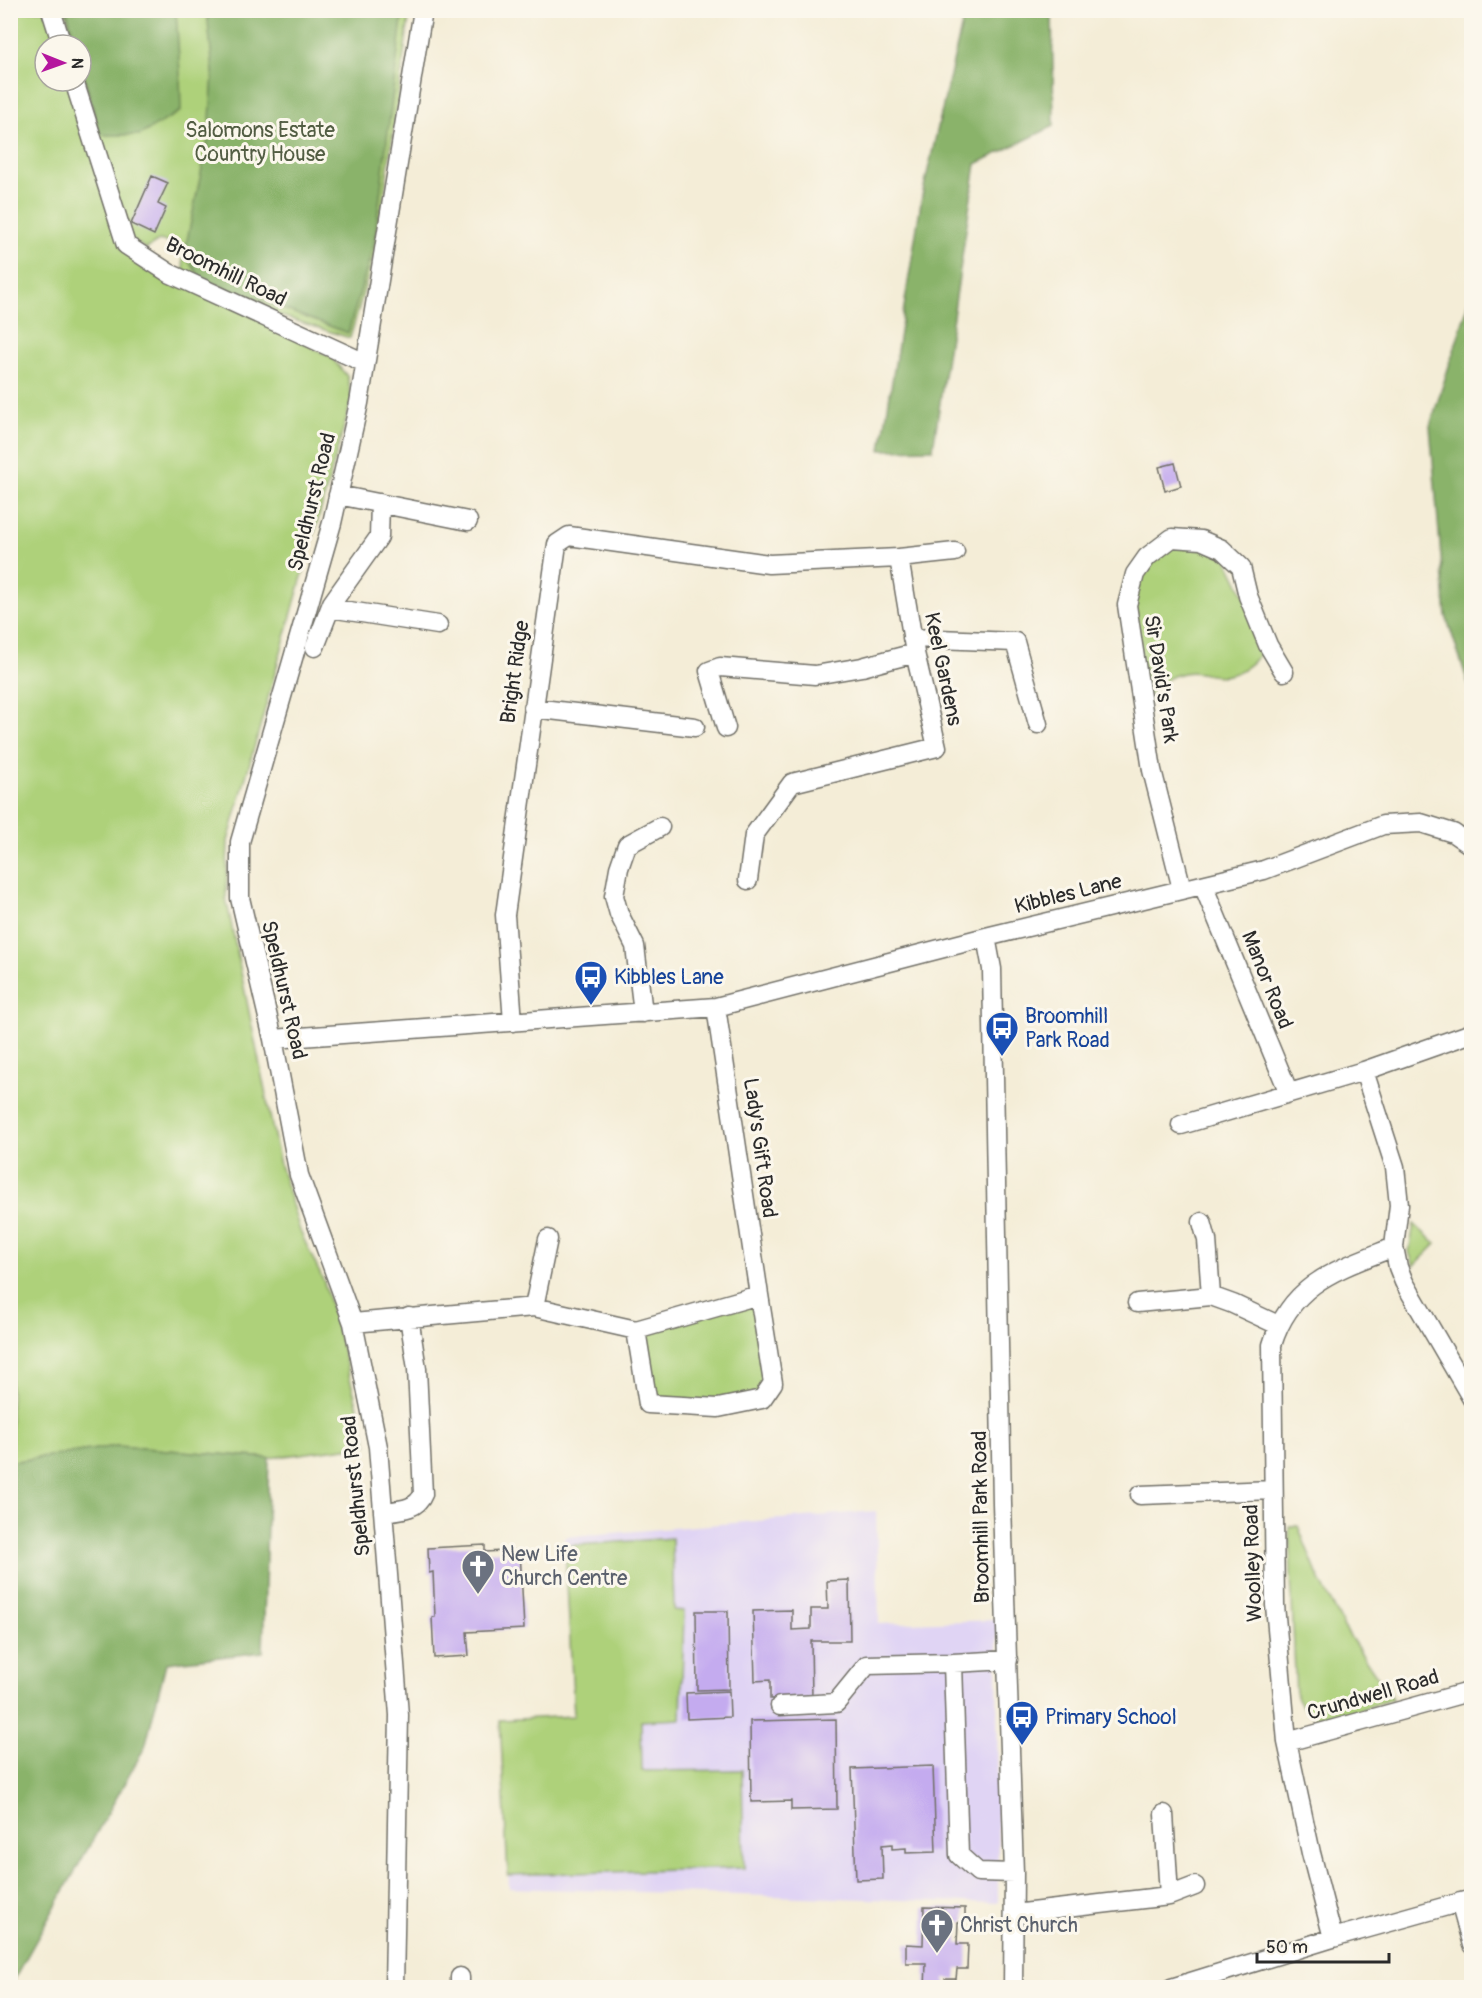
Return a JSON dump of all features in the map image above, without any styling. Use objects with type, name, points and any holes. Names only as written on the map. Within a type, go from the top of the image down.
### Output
[{"type":"street","points":[[51,10],[58,33]]},
{"type":"street","name":"Speldhurst Road","points":[[394,1988],[399,1715],[378,1447],[353,1323],[299,1175],[273,1039],[240,898],[240,842],[329,535],[359,402],[423,10]]},
{"type":"street","name":"Broomhill Road","points":[[78,93],[126,245],[169,273],[365,363]]},
{"type":"street","points":[[338,495],[468,521]]},
{"type":"street","points":[[315,647],[330,608],[379,537],[380,503]]},
{"type":"street","name":"Bright Ridge","points":[[513,1022],[505,915],[557,544],[569,536],[769,564],[899,558]]},
{"type":"street","name":"Sir David's Park","points":[[1182,889],[1152,770],[1127,605],[1135,574],[1147,557],[1172,538],[1201,540],[1222,549],[1241,567],[1252,605],[1268,645],[1284,672]]},
{"type":"street","points":[[899,558],[955,552]]},
{"type":"street","name":"Keel Gardens","points":[[748,880],[754,835],[792,783],[938,747],[914,645],[899,558]]},
{"type":"street","points":[[330,608],[438,625]]},
{"type":"street","points":[[726,728],[709,671],[720,667],[815,675],[862,667],[914,645],[1015,642],[1038,724]]},
{"type":"street","points":[[533,708],[694,727]]},
{"type":"street","name":"Kibbles Lane","points":[[273,1039],[716,1007],[1264,870],[1383,825],[1421,823],[1453,833],[1472,846]]},
{"type":"street","points":[[643,1012],[635,946],[619,914],[614,896],[627,845],[660,827]]},
{"type":"street","name":"Manor Road","points":[[1203,885],[1289,1093]]},
{"type":"street","name":"Broomhill Park Road","points":[[986,938],[992,969],[1002,1504],[1014,1873],[1013,1988]]},
{"type":"street","name":"Lady's Gift Road","points":[[636,1330],[648,1404],[718,1408],[762,1399],[773,1383],[716,1007]]},
{"type":"street","points":[[1182,1125],[1364,1071],[1472,1033]]},
{"type":"street","points":[[1364,1071],[1395,1167],[1399,1205],[1394,1247],[1398,1268],[1472,1399]]},
{"type":"street","points":[[1202,1222],[1210,1261],[1211,1296]]},
{"type":"street","points":[[534,1306],[548,1239]]},
{"type":"street","name":"Woolley Road","points":[[1333,1938],[1311,1854],[1287,1742],[1275,1605],[1272,1345],[1278,1325],[1302,1292],[1335,1270],[1394,1247]]},
{"type":"street","points":[[353,1323],[534,1306],[636,1330],[759,1295]]},
{"type":"street","points":[[1137,1303],[1211,1296],[1278,1325]]},
{"type":"street","points":[[383,1512],[412,1507],[420,1502],[423,1494],[417,1369],[409,1317]]},
{"type":"street","points":[[1140,1495],[1273,1490]]},
{"type":"street","points":[[780,1707],[836,1703],[867,1665],[1008,1660]]},
{"type":"street","points":[[953,1663],[958,1856],[978,1872],[1014,1873]]},
{"type":"street","name":"Crundwell Road","points":[[1287,1742],[1472,1691]]},
{"type":"street","points":[[1164,1814],[1169,1896]]},
{"type":"street","points":[[1014,1914],[1169,1896],[1195,1886]]},
{"type":"street","points":[[1171,1988],[1466,1900],[1472,1945]]},
{"type":"shaded area","points":[[876,1511],[879,1624],[997,1620],[998,1903],[509,1888],[500,1720],[574,1716],[565,1537]]},
{"type":"green space","points":[[55,10],[61,33],[33,33],[33,93],[77,93],[121,248],[331,357],[347,376],[352,398],[228,841],[226,898],[280,1165],[300,1231],[324,1282],[368,1445],[269,1458],[117,1446],[11,1462],[10,11]]},
{"type":"green space","name":"Salomons Estate Country House","points":[[65,11],[410,11],[377,246],[350,338],[272,313],[184,271],[182,247],[160,240],[146,249],[127,235],[87,93],[93,93],[93,33],[71,33]]},
{"type":"green space","points":[[67,11],[176,11],[181,111],[140,135],[100,135],[89,93],[93,93],[93,33],[73,33]]},
{"type":"green space","name":"Salomons Estate Country House","points":[[207,11],[403,11],[374,244],[348,333],[202,279],[184,255],[209,135],[213,72]]},
{"type":"green space","points":[[965,11],[1052,11],[1054,126],[976,164],[933,449],[881,450],[922,196]]},
{"type":"green space","points":[[1471,296],[1471,692],[1446,616],[1430,426]]},
{"type":"green space","points":[[1172,538],[1222,549],[1268,645],[1248,666],[1232,674],[1220,676],[1190,672],[1173,676],[1153,691],[1142,705],[1127,605],[1135,574]]},
{"type":"green space","points":[[1414,1224],[1436,1244],[1414,1266],[1409,1252]]},
{"type":"green space","points":[[759,1295],[773,1383],[762,1399],[648,1404],[636,1330]]},
{"type":"green space","points":[[117,1446],[269,1458],[263,1652],[166,1663],[145,1747],[11,1985],[11,1462]]},
{"type":"green space","points":[[1289,1526],[1298,1526],[1317,1574],[1345,1629],[1392,1699],[1341,1715],[1320,1717],[1309,1713],[1296,1697]]},
{"type":"green space","points":[[672,1538],[674,1610],[684,1611],[681,1719],[641,1721],[642,1771],[742,1770],[744,1868],[508,1875],[500,1720],[574,1716],[565,1546]]},
{"type":"building","points":[[152,176],[168,183],[158,204],[166,208],[154,235],[131,224]]},
{"type":"building","points":[[1175,463],[1181,486],[1165,491],[1159,467]]},
{"type":"building","name":"New Life Church Centre","points":[[485,1545],[485,1552],[520,1550],[524,1629],[467,1632],[469,1656],[434,1658],[433,1572],[429,1573],[428,1548]]},
{"type":"building","points":[[849,1580],[850,1641],[811,1641],[812,1698],[770,1699],[770,1680],[755,1681],[753,1611],[792,1610],[792,1630],[811,1629],[811,1609],[828,1609],[827,1581]]},
{"type":"building","points":[[696,1611],[728,1611],[729,1689],[697,1690]]},
{"type":"building","points":[[729,1691],[730,1717],[687,1719],[686,1693]]},
{"type":"building","points":[[836,1719],[837,1809],[791,1810],[791,1801],[751,1802],[750,1721]]},
{"type":"building","points":[[933,1766],[936,1852],[906,1853],[906,1848],[892,1849],[892,1844],[882,1845],[883,1879],[856,1880],[852,1769]]},
{"type":"building","name":"Christ Church","points":[[924,1907],[965,1908],[965,1922],[958,1922],[957,1944],[968,1944],[967,1969],[957,1969],[956,1979],[945,1979],[945,1988],[925,1988],[926,1963],[906,1963],[906,1944],[923,1945]]},
{"type":"place","name":"Kibbles Lane","points":[[591,1006]]},
{"type":"place","name":"Broomhill Park Road","points":[[1002,1057]]},
{"type":"place","name":"New Life Church Centre","points":[[478,1595]]},
{"type":"place","name":"Primary School","points":[[1022,1746]]},
{"type":"place","name":"Christ Church","points":[[937,1954]]}]
